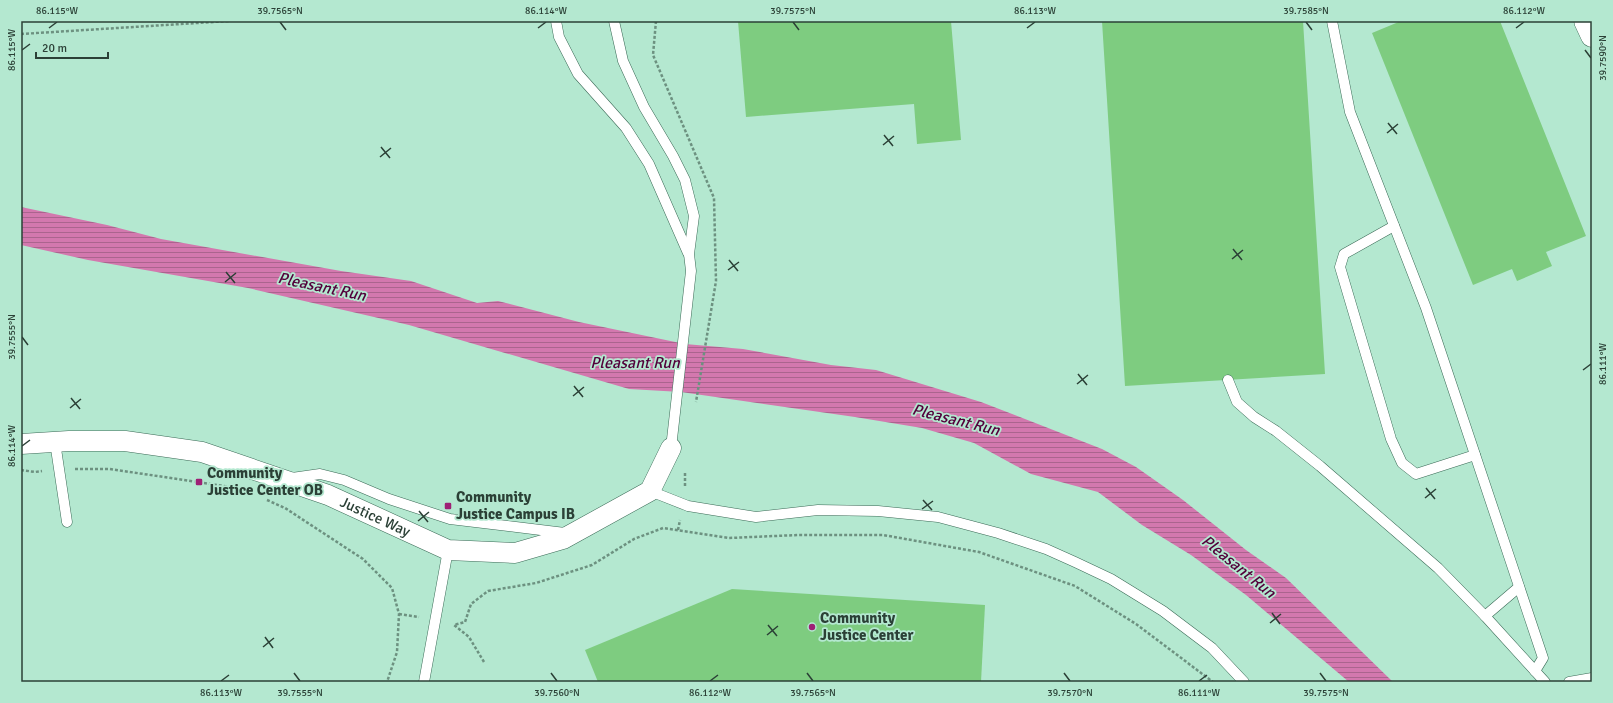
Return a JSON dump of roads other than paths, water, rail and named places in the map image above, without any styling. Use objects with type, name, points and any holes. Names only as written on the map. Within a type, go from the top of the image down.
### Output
[{"type":"main road","points":[[1585,21],[1592,36]]},
{"type":"street","name":"Justice Way","points":[[21,444],[125,441],[202,452],[328,495],[448,550],[515,553],[563,539],[650,491]]},
{"type":"street","points":[[650,491],[671,448]]},
{"type":"lane","points":[[556,21],[559,37],[578,74],[626,128],[649,164],[689,254]]},
{"type":"lane","points":[[614,21],[623,61],[644,107],[673,156],[685,180],[694,216],[689,254],[691,271],[671,448]]},
{"type":"lane","points":[[1332,21],[1350,112],[1426,308],[1543,658],[1535,671]]},
{"type":"lane","points":[[1394,226],[1344,254],[1340,267],[1391,439],[1402,463],[1416,474],[1475,455]]},
{"type":"lane","points":[[1228,380],[1237,402],[1248,412],[1276,431],[1320,466],[1438,568],[1485,616],[1545,682]]},
{"type":"lane","points":[[55,442],[67,522]]},
{"type":"lane","points":[[282,479],[320,474],[344,480],[389,499],[450,519],[573,534]]},
{"type":"lane","points":[[650,491],[688,506],[756,517],[818,510],[878,511],[938,517],[998,533],[1046,549],[1110,579],[1156,607],[1212,648],[1244,682]]},
{"type":"lane","points":[[424,682],[448,550]]},
{"type":"lane","points":[[1485,616],[1519,586]]},
{"type":"lane","points":[[1570,682],[1592,678]]},
{"type":"water","name":"Pleasant Run","points":[[21,207],[107,225],[161,239],[341,271],[411,281],[477,303],[498,301],[579,322],[685,344],[743,349],[831,365],[876,370],[981,402],[1102,449],[1136,467],[1183,500],[1246,550],[1286,578],[1393,682],[1349,682],[1246,595],[1191,555],[1142,525],[1098,492],[1031,474],[974,443],[922,428],[855,417],[681,392],[629,389],[409,325],[248,288],[88,260],[21,245]]},
{"type":"place","name":"Community Justice Center OB","points":[[199,482]]},
{"type":"place","name":"Community Justice Campus IB","points":[[448,506]]},
{"type":"place","name":"Community Justice Center","points":[[812,627]]}]
